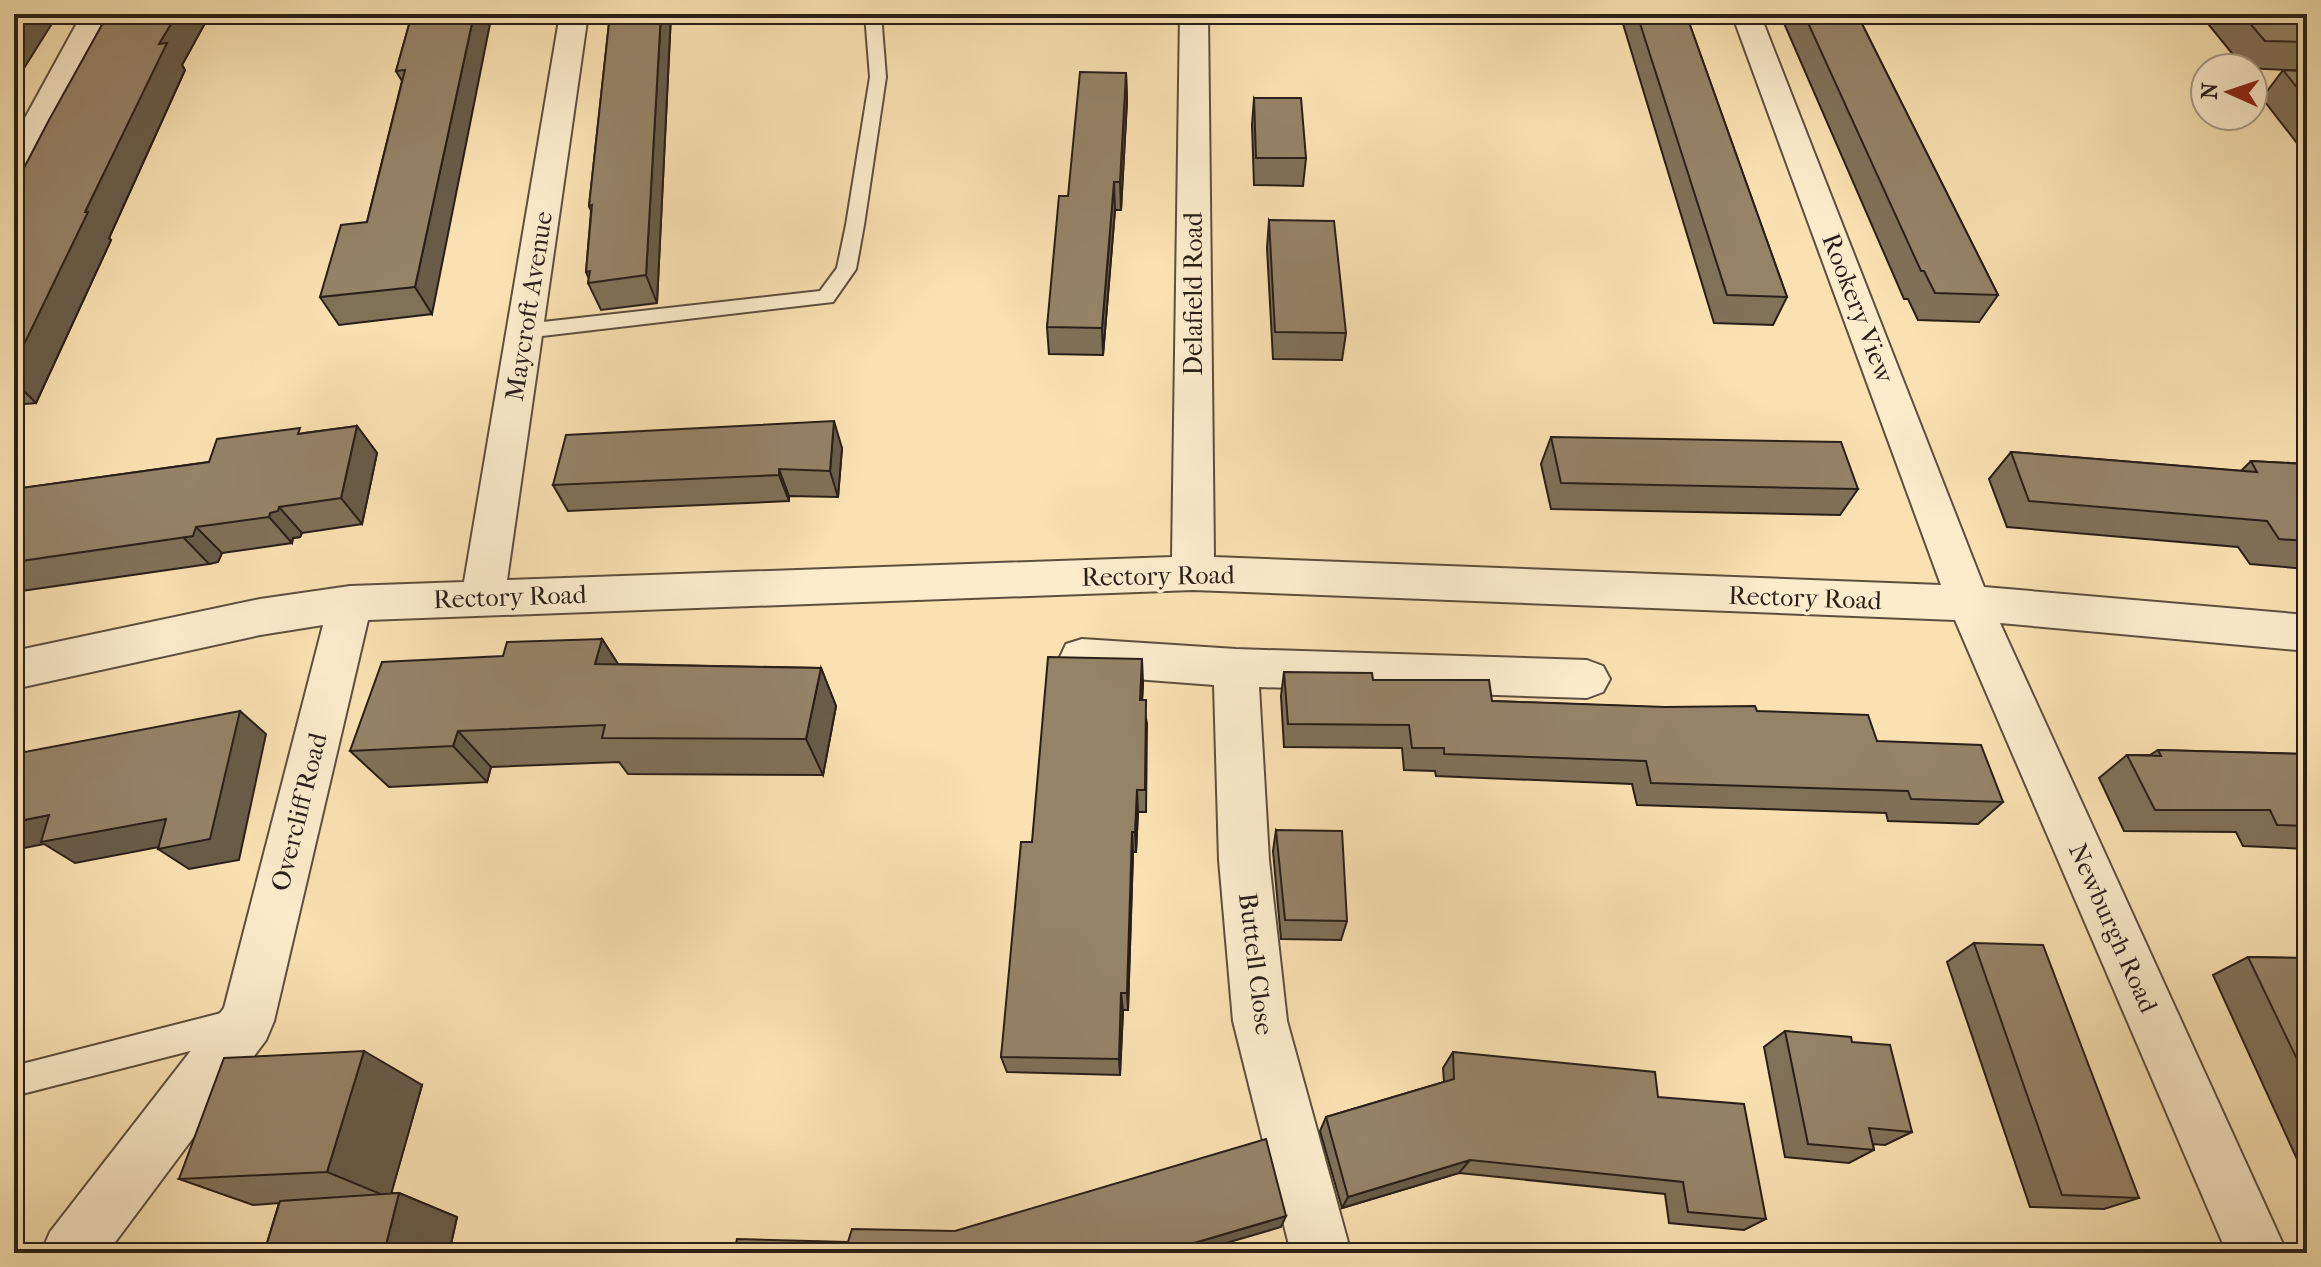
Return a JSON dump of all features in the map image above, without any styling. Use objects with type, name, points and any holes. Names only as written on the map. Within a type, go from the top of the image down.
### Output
[{"type":"street","points":[[14,168],[96,14]]},
{"type":"street","name":"Maycroft Avenue","points":[[483,597],[574,14]]},
{"type":"street","name":"Delafield Road","points":[[1193,573],[1194,14]]},
{"type":"street","name":"Rookery View","points":[[1746,14],[1969,603]]},
{"type":"street","name":"Rectory Road","points":[[14,670],[260,617],[350,603],[1193,573],[1969,603],[2307,633]]},
{"type":"street","name":"Overcliff Road","points":[[71,1253],[247,1021],[350,603]]},
{"type":"street","name":"Newburgh Road","points":[[1969,603],[2257,1253]]},
{"type":"street","points":[[1082,657],[1236,668],[1587,679]]},
{"type":"street","name":"Buttell Close","points":[[1236,668],[1244,860],[1260,1021],[1321,1253]]},
{"type":"lane","points":[[525,331],[826,297],[846,269],[855,225],[878,77],[873,14]]},
{"type":"lane","points":[[14,1081],[247,1021]]},
{"type":"building","points":[[108,14],[177,14],[159,44],[167,43],[14,365],[14,187]]},
{"type":"building","points":[[412,14],[474,14],[415,287],[320,297],[341,225],[367,222],[405,70],[396,71]]},
{"type":"building","points":[[610,14],[661,14],[646,275],[588,283],[590,271],[586,272],[592,205],[589,206]]},
{"type":"building","points":[[1637,14],[1686,14],[1787,297],[1727,295]]},
{"type":"building","points":[[1804,14],[1857,14],[1998,295],[1935,293],[1924,271],[1921,271]]},
{"type":"building","points":[[2242,14],[2307,14],[2307,42],[2265,41]]},
{"type":"building","points":[[2283,70],[2307,71],[2307,100]]},
{"type":"building","points":[[1080,72],[1126,73],[1120,182],[1114,182],[1102,328],[1047,327],[1059,196],[1068,196]]},
{"type":"building","points":[[1254,98],[1301,98],[1306,158],[1256,158]]},
{"type":"building","points":[[1269,220],[1334,221],[1346,333],[1275,332]]},
{"type":"building","points":[[834,421],[830,471],[779,469],[779,475],[553,485],[566,435]]},
{"type":"building","points":[[357,426],[341,498],[279,507],[269,517],[196,527],[193,536],[14,562],[14,489],[209,462],[217,439],[300,428],[298,434]]},
{"type":"building","points":[[1551,437],[1841,442],[1858,489],[1561,483]]},
{"type":"building","points":[[2011,452],[2257,472],[2251,461],[2307,464],[2307,541],[2279,539],[2267,521],[2029,501]]},
{"type":"building","points":[[602,639],[595,664],[821,668],[806,739],[602,738],[605,725],[458,731],[453,746],[350,751],[382,662],[503,656],[507,642]]},
{"type":"building","points":[[1048,657],[1142,659],[1140,700],[1146,700],[1145,790],[1137,790],[1135,832],[1132,832],[1127,993],[1121,993],[1119,1059],[1001,1057],[1021,842],[1032,842]]},
{"type":"building","points":[[1284,672],[1372,673],[1373,680],[1489,680],[1492,701],[1665,707],[1755,706],[1757,711],[1868,715],[1877,741],[1981,745],[2003,802],[1911,799],[1908,791],[1651,783],[1646,761],[1444,754],[1444,748],[1412,748],[1409,725],[1288,724]]},
{"type":"building","points":[[240,711],[210,839],[158,849],[166,819],[41,842],[49,815],[14,822],[14,754]]},
{"type":"building","points":[[2158,750],[2307,754],[2307,826],[2277,825],[2270,810],[2155,810],[2127,755],[2161,756]]},
{"type":"building","points":[[1276,830],[1342,831],[1347,921],[1285,920]]},
{"type":"building","points":[[1974,943],[2043,945],[2139,1198],[2062,1195]]},
{"type":"building","points":[[2248,957],[2307,958],[2307,1080]]},
{"type":"building","points":[[1785,1031],[1851,1037],[1852,1042],[1890,1045],[1912,1132],[1869,1128],[1874,1150],[1808,1144]]},
{"type":"building","points":[[364,1051],[327,1172],[179,1179],[224,1058]]},
{"type":"building","points":[[1453,1052],[1655,1072],[1658,1097],[1744,1104],[1766,1219],[1688,1212],[1683,1182],[1470,1160],[1348,1197],[1326,1117],[1454,1079]]},
{"type":"building","points":[[1266,1139],[1286,1216],[1160,1253],[734,1253],[737,1239],[848,1242],[852,1229],[955,1231]]},
{"type":"building","points":[[399,1193],[384,1253],[264,1253],[280,1201]]}]
